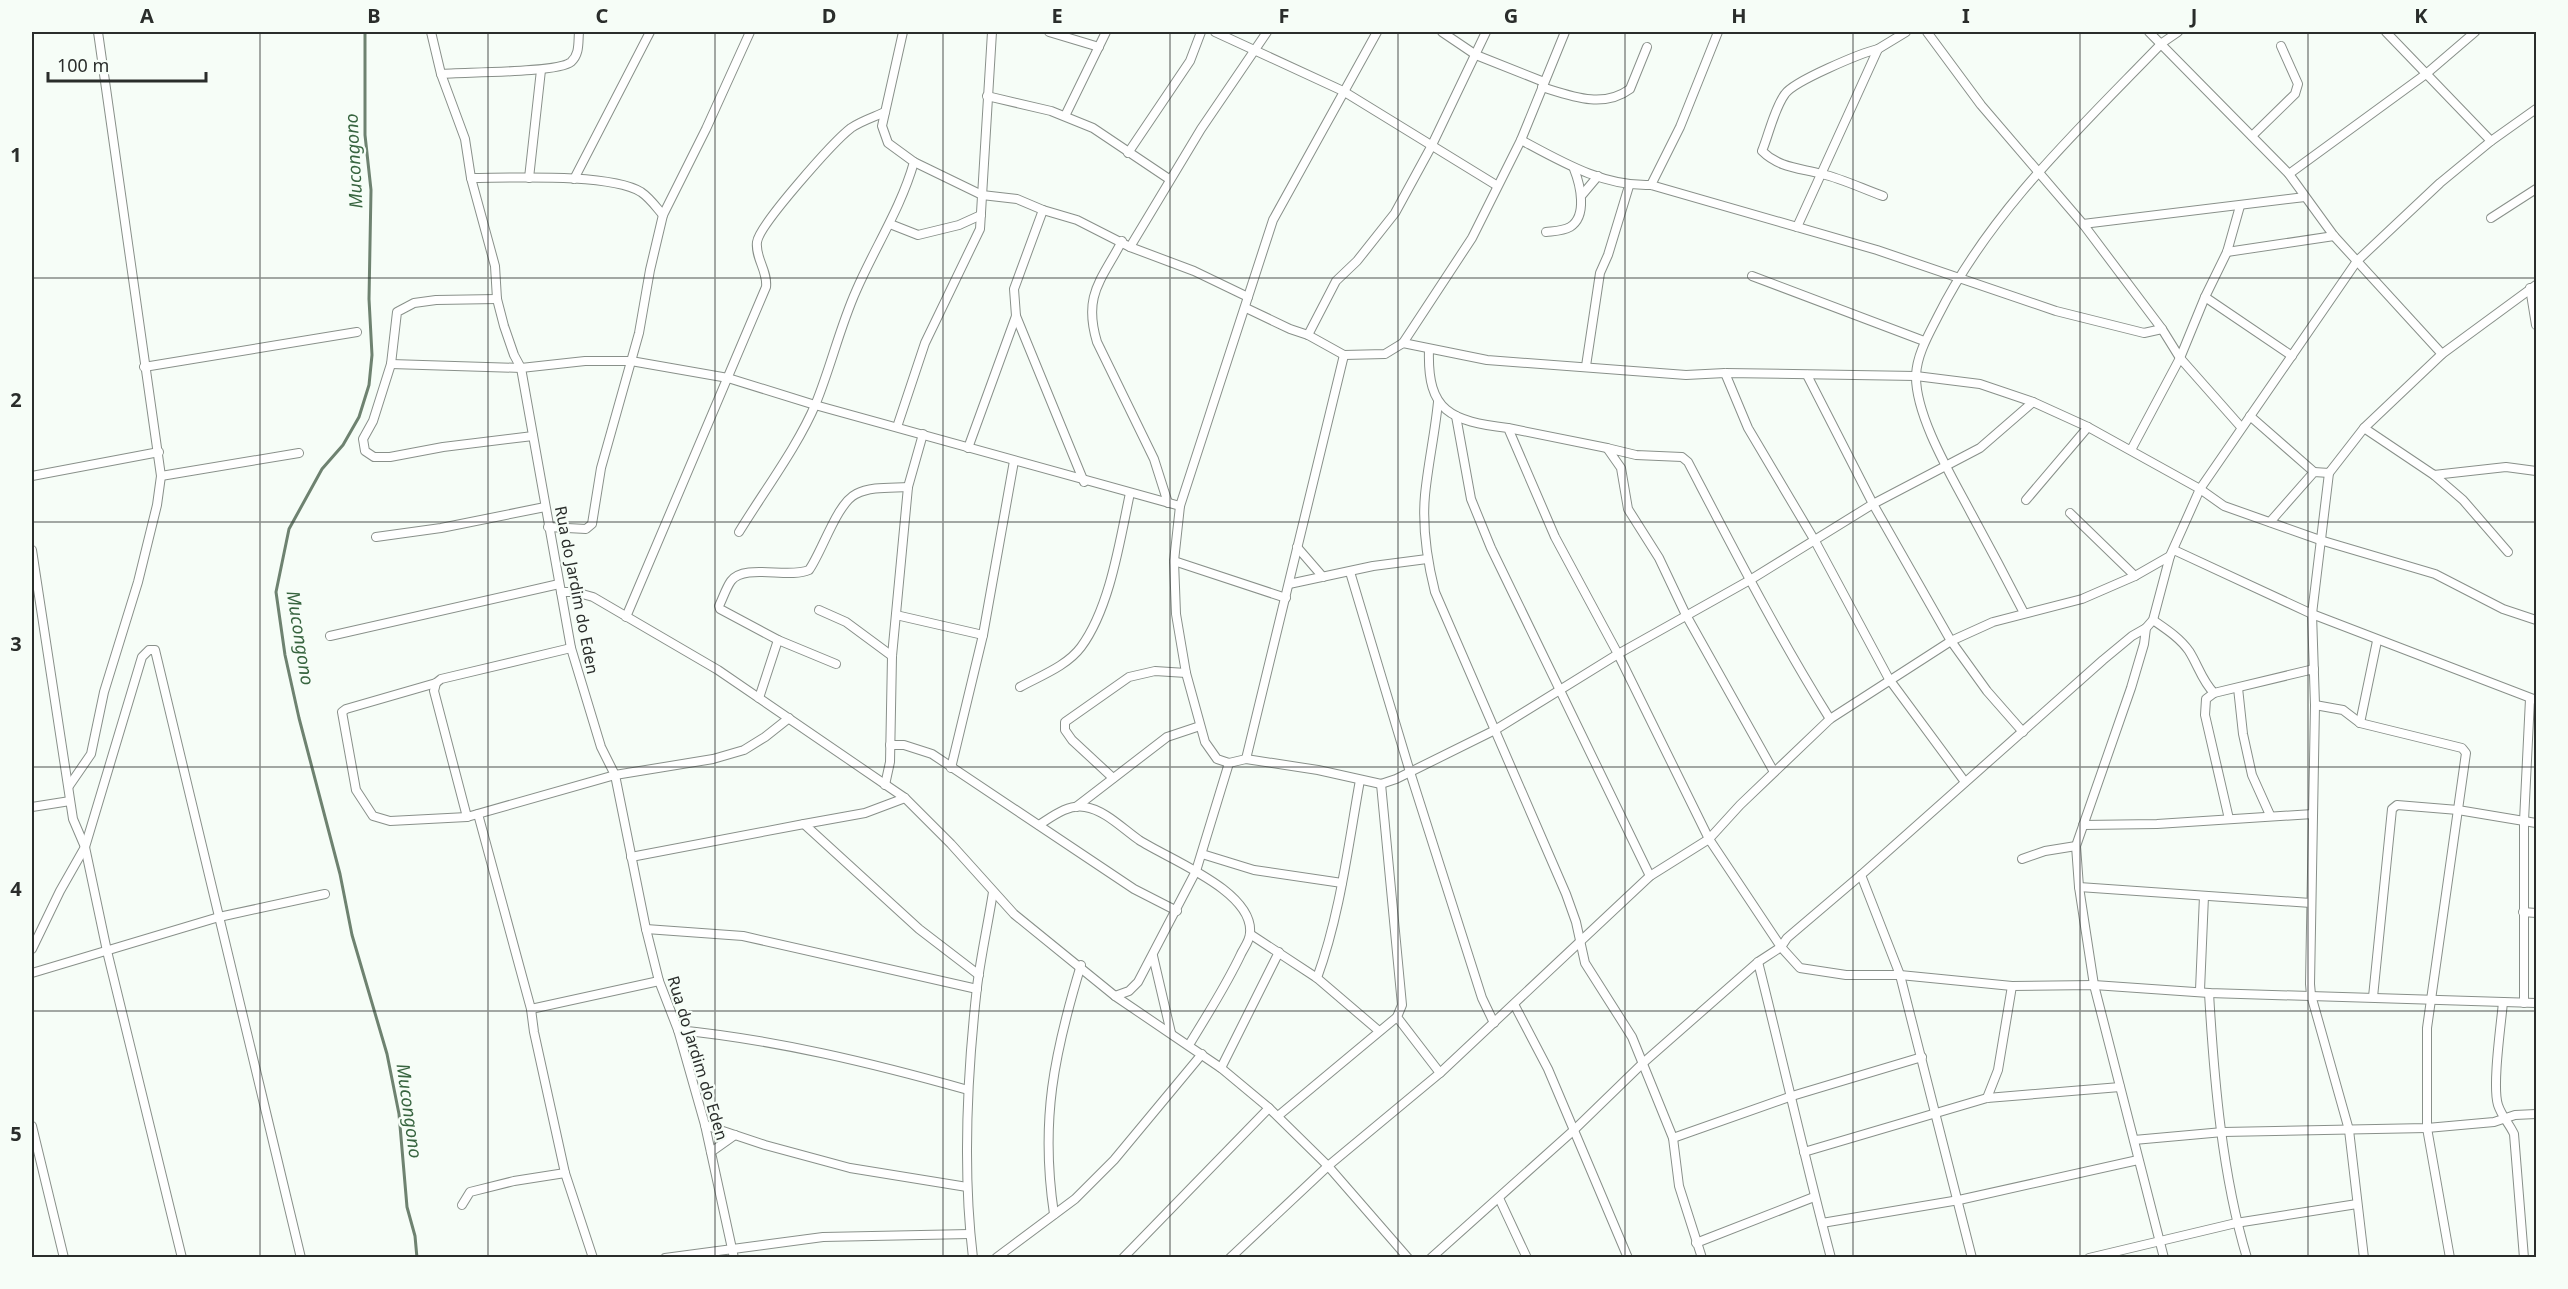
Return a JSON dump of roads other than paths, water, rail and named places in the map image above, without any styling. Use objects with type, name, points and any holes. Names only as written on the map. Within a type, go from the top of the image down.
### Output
[{"type":"street","points":[[69,786],[91,754],[104,692],[138,582],[157,505],[161,476],[98,32]]},
{"type":"street","name":"Rua do Jardim do Eden","points":[[430,32],[441,74],[465,139],[471,178],[495,266],[497,299],[514,355],[521,368],[571,648],[601,747],[615,775],[646,929],[659,981],[678,1030],[705,1125],[733,1254]]},
{"type":"street","points":[[441,74],[542,70],[569,64],[575,58],[579,32]]},
{"type":"street","points":[[574,179],[650,32]]},
{"type":"street","points":[[548,527],[586,529],[592,524],[602,468],[639,333],[652,260],[663,215],[706,129],[750,32]]},
{"type":"street","points":[[903,32],[882,126],[888,143],[914,162],[982,195],[1017,199],[1077,220],[1130,247],[1194,271],[1248,297]]},
{"type":"street","points":[[897,428],[915,368],[948,293],[980,229],[992,32]]},
{"type":"street","points":[[1049,32],[1100,48]]},
{"type":"street","points":[[1065,116],[1106,32]]},
{"type":"street","points":[[1128,153],[1190,61],[1201,32]]},
{"type":"street","points":[[1215,32],[1343,92],[1497,186]]},
{"type":"street","points":[[1130,247],[1169,179],[1267,32]]},
{"type":"street","points":[[1377,32],[1273,220],[1180,506],[1174,561],[1176,614],[1186,673],[1200,726],[1205,742],[1217,759],[1229,763],[1246,759],[1318,770],[1381,784],[1410,772],[1495,730],[1618,654],[1750,580],[1873,504],[1980,448],[2033,402]]},
{"type":"street","points":[[1442,32],[1476,55],[1543,85],[1594,101],[1615,97],[1630,89],[1647,47]]},
{"type":"street","points":[[1308,335],[1336,281],[1357,261],[1395,213],[1431,147],[1486,32]]},
{"type":"street","points":[[1246,308],[1308,335],[1344,356],[1385,354],[1403,343],[1472,238],[1521,140],[1565,32]]},
{"type":"street","points":[[1651,185],[1680,127],[1718,32]]},
{"type":"street","points":[[1883,196],[1821,173],[1796,170],[1769,158],[1762,151],[1781,102],[1791,88],[1857,54],[1878,49],[1906,32]]},
{"type":"street","points":[[1939,32],[1929,34],[1981,105],[2082,224],[2162,329],[2180,358],[2241,428]]},
{"type":"street","points":[[2149,32],[2289,174],[2334,236],[2442,354]]},
{"type":"street","points":[[2024,613],[1946,466],[1925,420],[1916,376],[1924,341],[1957,278],[2038,171],[2162,43],[2178,32]]},
{"type":"street","points":[[2386,32],[2491,141]]},
{"type":"street","points":[[2289,174],[2426,74],[2475,32]]},
{"type":"street","points":[[2252,136],[2295,94],[2298,84],[2281,46]]},
{"type":"street","points":[[1797,227],[1878,49]]},
{"type":"street","points":[[529,178],[542,70]]},
{"type":"street","points":[[987,96],[1065,116],[1093,128],[1169,179]]},
{"type":"street","points":[[1431,1257],[1574,1130],[1643,1063],[1758,963],[1780,947],[1787,938],[2103,660],[2132,636],[2146,628],[2153,620],[2172,553],[2200,489],[2357,261],[2440,183],[2491,141],[2536,109]]},
{"type":"street","points":[[626,617],[766,287],[766,277],[758,251],[760,233],[802,178],[837,140],[860,123],[885,112]]},
{"type":"street","points":[[1521,140],[1574,168],[1629,186],[1651,185],[1877,250],[2008,296],[2089,319],[2144,333],[2162,329]]},
{"type":"street","points":[[739,532],[757,506],[815,405],[855,292],[904,195],[914,162]]},
{"type":"street","points":[[1574,168],[1582,195]]},
{"type":"street","points":[[1546,232],[1561,230],[1573,224],[1582,195],[1598,176]]},
{"type":"street","points":[[471,178],[574,179],[611,183],[639,191],[652,200],[663,215]]},
{"type":"street","points":[[1586,366],[1600,273],[1608,255],[1629,186]]},
{"type":"street","points":[[2491,218],[2536,189]]},
{"type":"street","points":[[2082,224],[2305,197]]},
{"type":"street","points":[[2130,450],[2180,358],[2205,297],[2227,252],[2240,206]]},
{"type":"street","points":[[1043,210],[1014,289],[1016,316],[1084,482]]},
{"type":"street","points":[[890,224],[918,235],[958,225],[981,216]]},
{"type":"street","points":[[2227,252],[2334,236]]},
{"type":"street","points":[[1122,241],[1099,280],[1091,304],[1092,327],[1097,342],[1154,459],[1167,503]]},
{"type":"street","points":[[1752,276],[1924,341]]},
{"type":"street","points":[[2364,1257],[2349,1130],[2311,995],[2315,705],[2312,614],[2328,473],[2364,429],[2442,354],[2533,287]]},
{"type":"street","points":[[2533,287],[2536,324]]},
{"type":"street","points":[[2205,297],[2292,356]]},
{"type":"street","points":[[497,299],[425,301],[414,303],[397,312],[391,364],[373,421],[363,439],[365,451],[374,457],[390,457],[442,447],[533,436]]},
{"type":"street","points":[[968,448],[1016,316]]},
{"type":"street","points":[[144,367],[357,332]]},
{"type":"street","points":[[1403,343],[1487,360],[1686,375],[1725,373],[1916,376],[1980,384],[2033,402],[2088,427],[2200,489],[2224,506],[2320,540],[2435,574],[2503,609],[2536,620]]},
{"type":"street","points":[[1429,350],[1431,390],[1438,402],[1456,416],[1482,424],[1636,455],[1682,457],[1688,462],[1801,673],[1830,719]]},
{"type":"street","points":[[1246,759],[1344,356]]},
{"type":"street","points":[[391,364],[521,368],[585,361],[631,361],[728,378],[1084,482],[1180,506]]},
{"type":"street","points":[[1725,373],[1748,428],[1815,541],[1888,679],[1965,782]]},
{"type":"street","points":[[1807,375],[1873,504],[1951,641],[1987,691],[2023,732]]},
{"type":"street","points":[[1438,402],[1434,447],[1425,495],[1427,559],[1435,592],[1566,894],[1576,922],[1585,963],[1632,1036],[1643,1063],[1673,1138],[1679,1186],[1702,1257]]},
{"type":"street","points":[[1456,416],[1471,500],[1528,628],[1650,876]]},
{"type":"street","points":[[2250,416],[2314,472],[2328,473]]},
{"type":"street","points":[[2026,500],[2088,427]]},
{"type":"street","points":[[1508,428],[1555,537],[1618,654],[1708,839],[1780,947],[1800,968],[1846,975],[1900,975],[2012,986],[2094,985],[2200,990],[2210,993],[2536,1003]]},
{"type":"street","points":[[2364,429],[2434,475],[2463,500],[2508,552]]},
{"type":"street","points":[[885,785],[890,762],[892,656],[908,487],[923,434]]},
{"type":"street","points":[[1607,448],[1621,468],[1628,509],[1659,558],[1686,615],[1774,772]]},
{"type":"street","points":[[32,476],[159,453]]},
{"type":"street","points":[[161,476],[299,453]]},
{"type":"street","points":[[951,768],[983,635],[1014,462]]},
{"type":"street","points":[[2434,475],[2506,467],[2536,471]]},
{"type":"street","points":[[2271,522],[2314,472]]},
{"type":"street","points":[[836,664],[778,640],[720,609],[719,606],[731,581],[736,576],[750,572],[800,574],[809,570],[843,507],[854,494],[870,490],[908,487]]},
{"type":"street","points":[[1020,687],[1059,666],[1081,648],[1106,592],[1130,493]]},
{"type":"street","points":[[376,537],[441,528],[545,507]]},
{"type":"street","points":[[2070,513],[2134,576]]},
{"type":"street","points":[[1297,547],[1323,577]]},
{"type":"street","points":[[32,550],[70,801],[85,847],[107,951],[182,1257]]},
{"type":"street","points":[[1231,1257],[1328,1166],[1440,1073],[1515,1006],[1650,876],[1708,839],[1830,719],[1888,679],[1951,641],[1993,622],[2082,599],[2134,576],[2172,553]]},
{"type":"street","points":[[2172,553],[2377,641],[2533,699],[2524,821],[2524,1003]]},
{"type":"street","points":[[1289,584],[1427,559]]},
{"type":"street","points":[[1174,561],[1286,598]]},
{"type":"street","points":[[1350,572],[1410,772],[1482,998],[1494,1023]]},
{"type":"street","points":[[330,636],[560,588],[593,597],[718,670],[905,798],[951,844],[1014,914],[1081,965],[1115,996],[1202,1054],[1278,1116],[1328,1166],[1408,1257]]},
{"type":"street","points":[[819,610],[846,622],[892,656]]},
{"type":"street","points":[[896,615],[983,635]]},
{"type":"street","points":[[2153,620],[2171,633],[2189,651],[2207,687],[2214,693]]},
{"type":"street","points":[[2146,628],[2144,644],[2131,688],[2076,846],[2079,887],[2094,985],[2164,1257]]},
{"type":"street","points":[[759,698],[778,640]]},
{"type":"street","points":[[2360,723],[2377,641]]},
{"type":"street","points":[[571,648],[441,679],[435,683],[342,712],[356,790],[373,816],[390,821],[466,817],[615,775],[713,759],[744,750],[789,718]]},
{"type":"street","points":[[32,949],[60,891],[85,847],[142,657],[145,652],[153,650],[158,653],[301,1257]]},
{"type":"street","points":[[2229,819],[2205,715],[2206,699],[2214,693],[2314,669]]},
{"type":"street","points":[[1113,778],[1072,740],[1065,730],[1065,722],[1129,678],[1155,672],[1186,673]]},
{"type":"street","points":[[435,683],[434,691],[466,817]]},
{"type":"street","points":[[2238,688],[2243,734],[2252,775],[2270,815]]},
{"type":"street","points":[[2315,705],[2343,710],[2360,723],[2465,749],[2426,1039],[2427,1128],[2450,1257]]},
{"type":"street","points":[[1076,807],[1167,737],[1200,726]]},
{"type":"street","points":[[890,745],[916,748],[932,754],[1134,889],[1177,911]]},
{"type":"street","points":[[1115,996],[1129,991],[1138,982],[1177,911],[1202,854],[1229,763]]},
{"type":"street","points":[[1317,978],[1327,950],[1342,883],[1360,780]]},
{"type":"street","points":[[1278,1116],[1397,1017],[1402,1005],[1381,784]]},
{"type":"street","points":[[631,856],[865,813],[905,798]]},
{"type":"street","points":[[32,807],[70,801]]},
{"type":"street","points":[[2373,997],[2390,812],[2397,805],[2458,810],[2536,823]]},
{"type":"street","points":[[1039,825],[1062,811],[1076,807],[1090,808],[1110,818],[1140,841],[1196,871],[1240,906],[1245,913],[1250,934],[1229,979],[1189,1045]]},
{"type":"street","points":[[478,814],[531,1009],[565,1173],[593,1257]]},
{"type":"street","points":[[2082,825],[2157,824],[2313,814]]},
{"type":"street","points":[[804,824],[910,921],[979,975]]},
{"type":"street","points":[[2022,859],[2052,849],[2076,846]]},
{"type":"street","points":[[1202,854],[1254,870],[1342,883]]},
{"type":"street","points":[[1861,875],[1900,975],[1972,1257]]},
{"type":"street","points":[[2079,887],[2311,903]]},
{"type":"street","points":[[973,1257],[967,1187],[968,1090],[977,989],[993,892]]},
{"type":"street","points":[[32,973],[219,917],[325,894]]},
{"type":"street","points":[[2200,990],[2204,896]]},
{"type":"street","points":[[2523,912],[2536,913]]},
{"type":"street","points":[[646,929],[743,936],[977,989]]},
{"type":"street","points":[[1250,934],[1317,978],[1379,1031]]},
{"type":"street","points":[[1221,1068],[1279,952]]},
{"type":"street","points":[[1153,956],[1171,1033]]},
{"type":"street","points":[[1758,963],[1792,1096],[1814,1197],[1831,1257]]},
{"type":"street","points":[[1054,1214],[1049,1183],[1049,1104],[1064,1022],[1081,965]]},
{"type":"street","points":[[531,1009],[659,981]]},
{"type":"street","points":[[1987,1098],[1998,1070],[2012,986]]},
{"type":"street","points":[[2210,993],[2212,1046],[2228,1178],[2236,1223],[2247,1257]]},
{"type":"street","points":[[2503,1002],[2496,1094],[2504,1119],[2510,1124],[2514,1134],[2524,1257]]},
{"type":"street","points":[[1515,1006],[1548,1069],[1628,1257]]},
{"type":"street","points":[[1397,1017],[1440,1073]]},
{"type":"street","points":[[678,1030],[783,1044],[858,1060],[968,1090]]},
{"type":"street","points":[[996,1257],[1075,1199],[1114,1160],[1202,1054]]},
{"type":"street","points":[[1673,1138],[1792,1096],[1922,1057]]},
{"type":"street","points":[[1804,1152],[1987,1098],[2120,1087]]},
{"type":"street","points":[[1123,1257],[1269,1108]]},
{"type":"street","points":[[2134,1140],[2223,1132],[2427,1128],[2494,1122],[2515,1115],[2536,1114]]},
{"type":"street","points":[[705,1125],[850,1168],[967,1187]]},
{"type":"street","points":[[32,1126],[64,1257]]},
{"type":"street","points":[[711,1152],[735,1135]]},
{"type":"street","points":[[1822,1223],[1959,1200],[2138,1160]]},
{"type":"street","points":[[462,1205],[470,1192],[514,1181],[565,1173]]},
{"type":"street","points":[[1696,1243],[1814,1197]]},
{"type":"street","points":[[1499,1198],[1527,1257]]},
{"type":"street","points":[[2089,1257],[2236,1223],[2357,1204]]},
{"type":"street","points":[[665,1257],[733,1254],[823,1237],[970,1234]]},
{"type":"waterway","name":"Mucongono","points":[[365,32],[365,135],[371,190],[369,299],[372,355],[369,385],[359,417],[343,445],[322,469],[289,529],[276,592],[285,655],[299,718],[340,874],[352,935],[387,1054],[399,1114],[407,1207],[415,1236],[417,1258]]}]
